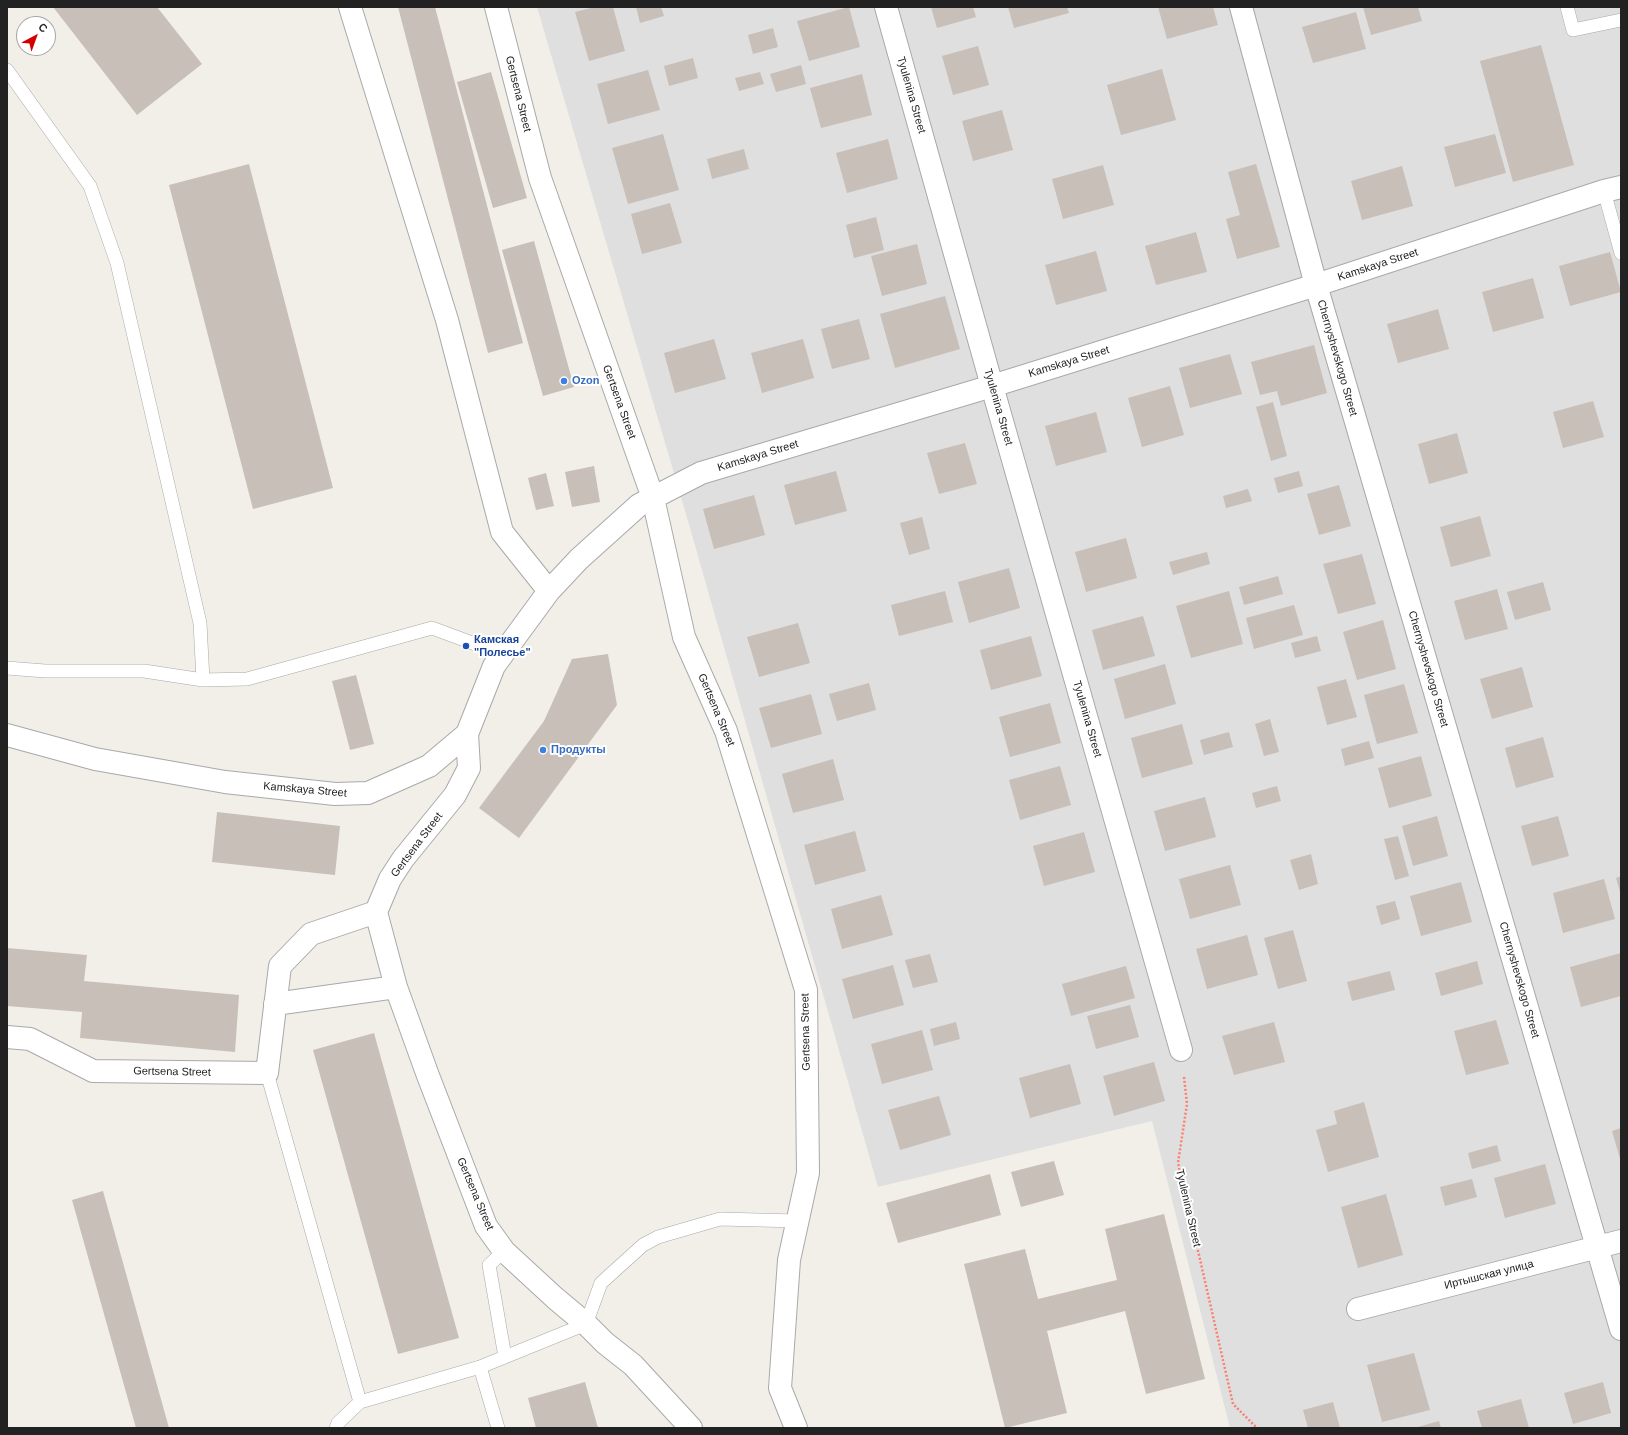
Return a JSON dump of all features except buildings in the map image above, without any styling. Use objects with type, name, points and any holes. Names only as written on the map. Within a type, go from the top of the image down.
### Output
[{"type":"street","points":[[350,7],[446,320],[502,532],[549,591]]},
{"type":"street","name":"Gertsena Street","points":[[496,7],[540,178],[653,498],[684,637],[726,731],[806,990],[808,1174],[789,1260],[780,1388],[796,1428]]},
{"type":"street","name":"Tyulenina Street","points":[[886,7],[1181,1050]]},
{"type":"street","name":"Chernyshevskogo Street","points":[[1241,7],[1316,285],[1621,1329]]},
{"type":"street","name":"Kamskaya Street","points":[[7,735],[95,758],[225,782],[335,794],[368,793],[429,766],[467,734],[494,666],[549,591],[579,559],[639,505],[701,473],[992,386],[1316,285],[1613,189]]},
{"type":"street","name":"Gertsena Street","points":[[467,734],[469,768],[455,795],[403,859],[390,880],[376,912],[396,987],[426,1073],[486,1226],[504,1251],[586,1324],[605,1343],[633,1365],[691,1428]]},
{"type":"street","points":[[267,1073],[280,966],[311,934],[376,912]]},
{"type":"street","points":[[275,1004],[396,987]]},
{"type":"street","name":"Gertsena Street","points":[[7,1036],[30,1039],[93,1071],[267,1073]]},
{"type":"street","name":"Иртышская улица","points":[[1358,1309],[1621,1241]]},
{"type":"lane","points":[[1567,7],[1573,30],[1621,20]]},
{"type":"lane","points":[[7,70],[90,186],[117,263],[200,623],[204,680]]},
{"type":"lane","points":[[1613,189],[1621,253]]},
{"type":"lane","points":[[7,668],[45,671],[144,671],[204,680],[247,679],[432,628],[502,654]]},
{"type":"lane","points":[[267,1073],[360,1402]]},
{"type":"lane","points":[[336,1428],[338,1423],[360,1402],[480,1367],[586,1324],[601,1283],[643,1245],[658,1237],[720,1219],[798,1221]]},
{"type":"lane","points":[[504,1251],[489,1265],[505,1357]]},
{"type":"lane","points":[[480,1367],[498,1428]]},
{"type":"path","name":"Tyulenina Street","points":[[1181,1050],[1187,1104],[1178,1163],[1233,1404],[1257,1428]]},
{"type":"shaded area","points":[[537,7],[1621,7],[1621,1428],[1230,1428],[1152,1121],[878,1187],[688,521]]},
{"type":"place","name":"Ozon","points":[[564,381]]},
{"type":"place","name":"Камская \"Полесье\"","points":[[466,646]]},
{"type":"place","name":"Продукты","points":[[543,750]]}]
